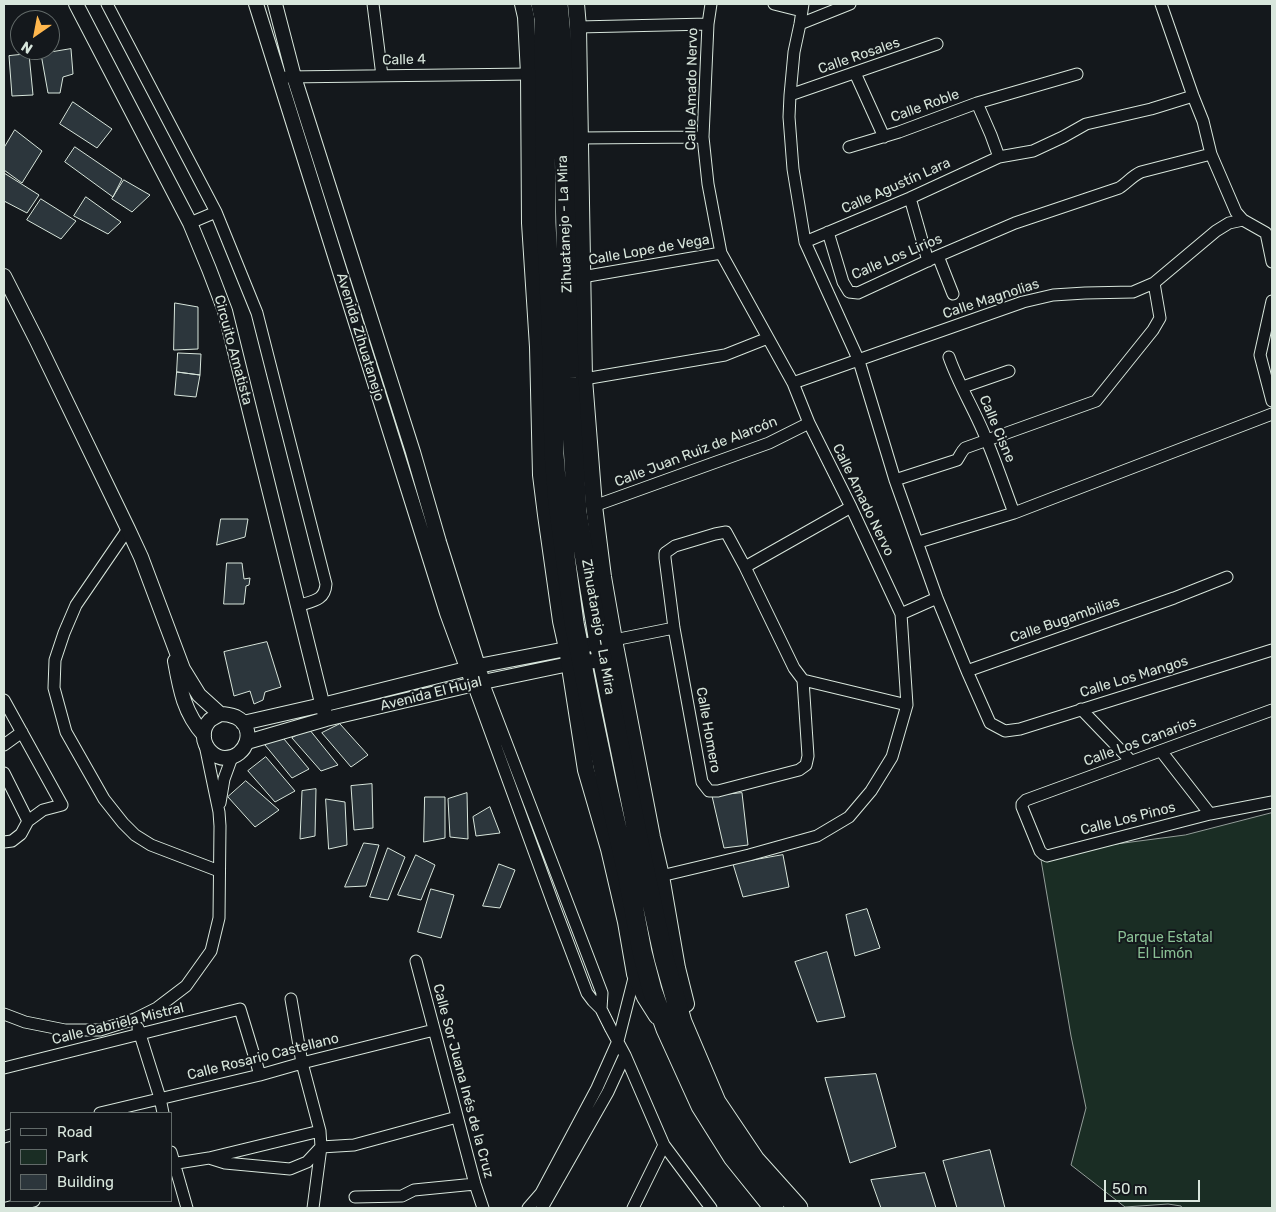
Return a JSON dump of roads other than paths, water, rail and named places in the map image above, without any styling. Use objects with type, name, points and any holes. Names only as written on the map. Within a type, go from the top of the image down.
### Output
[{"type":"highway","name":"Zihuatanejo - La Mira","points":[[541,4],[544,18],[538,223],[551,324],[554,462],[573,614],[574,655],[607,785],[627,873],[642,952],[652,990],[666,1029],[701,1106],[733,1157],[774,1208]]},
{"type":"highway","name":"Zihuatanejo - La Mira","points":[[558,4],[562,45],[569,378],[577,512],[608,650],[664,958],[682,1022],[716,1102],[755,1160],[798,1208]]},
{"type":"main road","points":[[523,4],[526,17],[538,223]]},
{"type":"main road","points":[[576,4],[578,27],[584,379],[594,506],[603,576],[608,650],[661,876],[677,968],[691,1025],[716,1102]]},
{"type":"main road","points":[[574,655],[586,770],[609,848],[626,922],[635,974],[644,997],[666,1029]]},
{"type":"street","name":"Circuito Amatista","points":[[76,4],[190,224],[225,310],[326,719]]},
{"type":"street","points":[[107,4],[216,212],[257,314],[326,584],[325,592],[320,598],[297,606]]},
{"type":"street","name":"Avenida Zihuatanejo","points":[[256,4],[278,77],[478,683]]},
{"type":"street","name":"Avenida Zihuatanejo","points":[[276,4],[294,77],[413,452],[432,543]]},
{"type":"street","points":[[373,4],[382,76]]},
{"type":"street","name":"Calle Amado Nervo","points":[[661,876],[749,855],[817,836],[849,816],[871,791],[892,757],[907,704],[901,614],[809,423],[793,383],[721,253],[708,184],[703,138],[708,24],[712,4]]},
{"type":"street","points":[[774,4],[803,8],[794,52],[789,117],[793,169],[805,242],[859,360],[896,480],[937,598],[967,670]]},
{"type":"street","points":[[800,24],[850,4]]},
{"type":"street","points":[[1161,4],[1203,121],[1211,154],[1236,212],[1243,220],[1269,232],[1272,262]]},
{"type":"street","points":[[578,27],[708,24]]},
{"type":"street","name":"Calle Rosales","points":[[790,95],[937,44]]},
{"type":"street","points":[[855,73],[884,137]]},
{"type":"street","name":"Calle 4","points":[[278,77],[529,74]]},
{"type":"street","name":"Calle Roble","points":[[849,147],[884,137],[977,104],[1077,74]]},
{"type":"street","name":"Calle Agustín Lara","points":[[805,242],[999,158],[1033,151],[1064,137],[1086,124],[1151,109],[1193,96]]},
{"type":"street","points":[[977,104],[999,158]]},
{"type":"street","points":[[580,138],[703,138]]},
{"type":"street","name":"Calle Los Lirios","points":[[828,232],[843,282],[849,292],[858,293],[1015,223],[1119,188],[1127,183],[1133,175],[1211,154]]},
{"type":"street","points":[[910,198],[933,258],[953,294]]},
{"type":"street","points":[[190,224],[216,212]]},
{"type":"street","name":"Calle Magnolias","points":[[793,383],[1023,302],[1054,295],[1133,292],[1154,283],[1216,231],[1229,223],[1243,220]]},
{"type":"street","name":"Calle Lope de Vega","points":[[582,277],[721,253]]},
{"type":"street","points":[[4,276],[141,557],[183,669],[199,695],[220,714],[236,717],[243,723],[248,736],[242,752],[232,757],[222,758],[212,754],[186,707],[180,688],[169,634]]},
{"type":"street","points":[[896,480],[957,460],[965,448],[1096,401],[1153,330],[1160,318],[1154,283]]},
{"type":"street","points":[[1272,301],[1260,355],[1272,401]]},
{"type":"street","points":[[584,379],[724,355],[768,338]]},
{"type":"street","name":"Calle Cisne","points":[[948,357],[987,440],[1014,513]]},
{"type":"street","points":[[963,387],[1009,371]]},
{"type":"street","points":[[918,542],[1014,513],[1272,414]]},
{"type":"street","name":"Calle Juan Ruiz de Alarcón","points":[[594,506],[769,443],[809,423]]},
{"type":"street","points":[[745,567],[851,507]]},
{"type":"street","points":[[128,529],[76,605],[55,660],[54,688],[56,696],[66,732],[104,799],[123,823],[135,835],[151,845],[219,871]]},
{"type":"street","name":"Calle Homero","points":[[726,532],[745,567],[794,668],[803,680],[808,756],[806,765],[799,770],[718,791],[710,791],[702,782],[674,628],[665,554],[675,546],[726,532]]},
{"type":"street","name":"Calle Bugambilias","points":[[967,670],[1174,598],[1227,577]]},
{"type":"street","points":[[901,614],[937,598]]},
{"type":"street","points":[[608,650],[674,628]]},
{"type":"street","name":"Avenida El Hujal","points":[[243,723],[472,668],[608,650]]},
{"type":"street","name":"Calle Los Mangos","points":[[967,670],[990,723],[1005,731],[1020,729],[1272,650]]},
{"type":"street","name":"Avenida El Hujal","points":[[247,742],[326,719],[478,683],[574,655]]},
{"type":"street","points":[[803,680],[907,704]]},
{"type":"street","points":[[478,683],[554,906],[587,993],[601,1009],[626,1055],[664,1145],[710,1208]]},
{"type":"street","points":[[4,700],[62,805],[43,810],[28,821],[21,834],[12,841],[4,842]]},
{"type":"street","points":[[1081,709],[1131,761]]},
{"type":"street","name":"Calle Los Canarios","points":[[1022,807],[1026,800],[1272,710]]},
{"type":"street","points":[[4,1014],[25,1022],[65,1030],[100,1030],[135,1019],[157,1008],[186,986],[211,951],[219,918],[219,812],[204,740],[206,727],[211,720],[220,714]]},
{"type":"street","points":[[4,745],[22,732]]},
{"type":"street","points":[[1161,751],[1210,814]]},
{"type":"street","points":[[219,812],[224,778],[232,757]]},
{"type":"street","points":[[4,773],[28,821]]},
{"type":"street","name":"Calle Los Pinos","points":[[1022,807],[1040,851],[1047,856],[1210,814],[1272,802]]},
{"type":"street","name":"Calle Sor Juana Inés de la Cruz","points":[[416,961],[483,1208]]},
{"type":"street","points":[[528,1208],[541,1194],[597,1088],[618,1041],[635,974]]},
{"type":"street","points":[[291,999],[302,1063],[320,1131],[321,1147],[312,1208]]},
{"type":"street","name":"Calle Gabriela Mistral","points":[[4,1068],[240,1009],[260,1075]]},
{"type":"street","points":[[135,1019],[163,1112]]},
{"type":"street","name":"Calle Rosario Castellano","points":[[104,1112],[260,1075],[434,1030]]},
{"type":"street","points":[[542,1208],[603,1101],[626,1055]]},
{"type":"street","points":[[209,1158],[225,1163],[290,1169],[307,1162],[321,1147],[354,1145],[457,1117]]},
{"type":"street","points":[[187,1208],[172,1160],[209,1158],[320,1131]]},
{"type":"street","points":[[633,1208],[664,1145]]},
{"type":"street","points":[[355,1198],[402,1196],[414,1190],[475,1184]]},
{"type":"street","points":[[6,1208],[30,1202]]},
{"type":"park label","name":"Parque Estatal El Limón","points":[[1165,946]]}]
